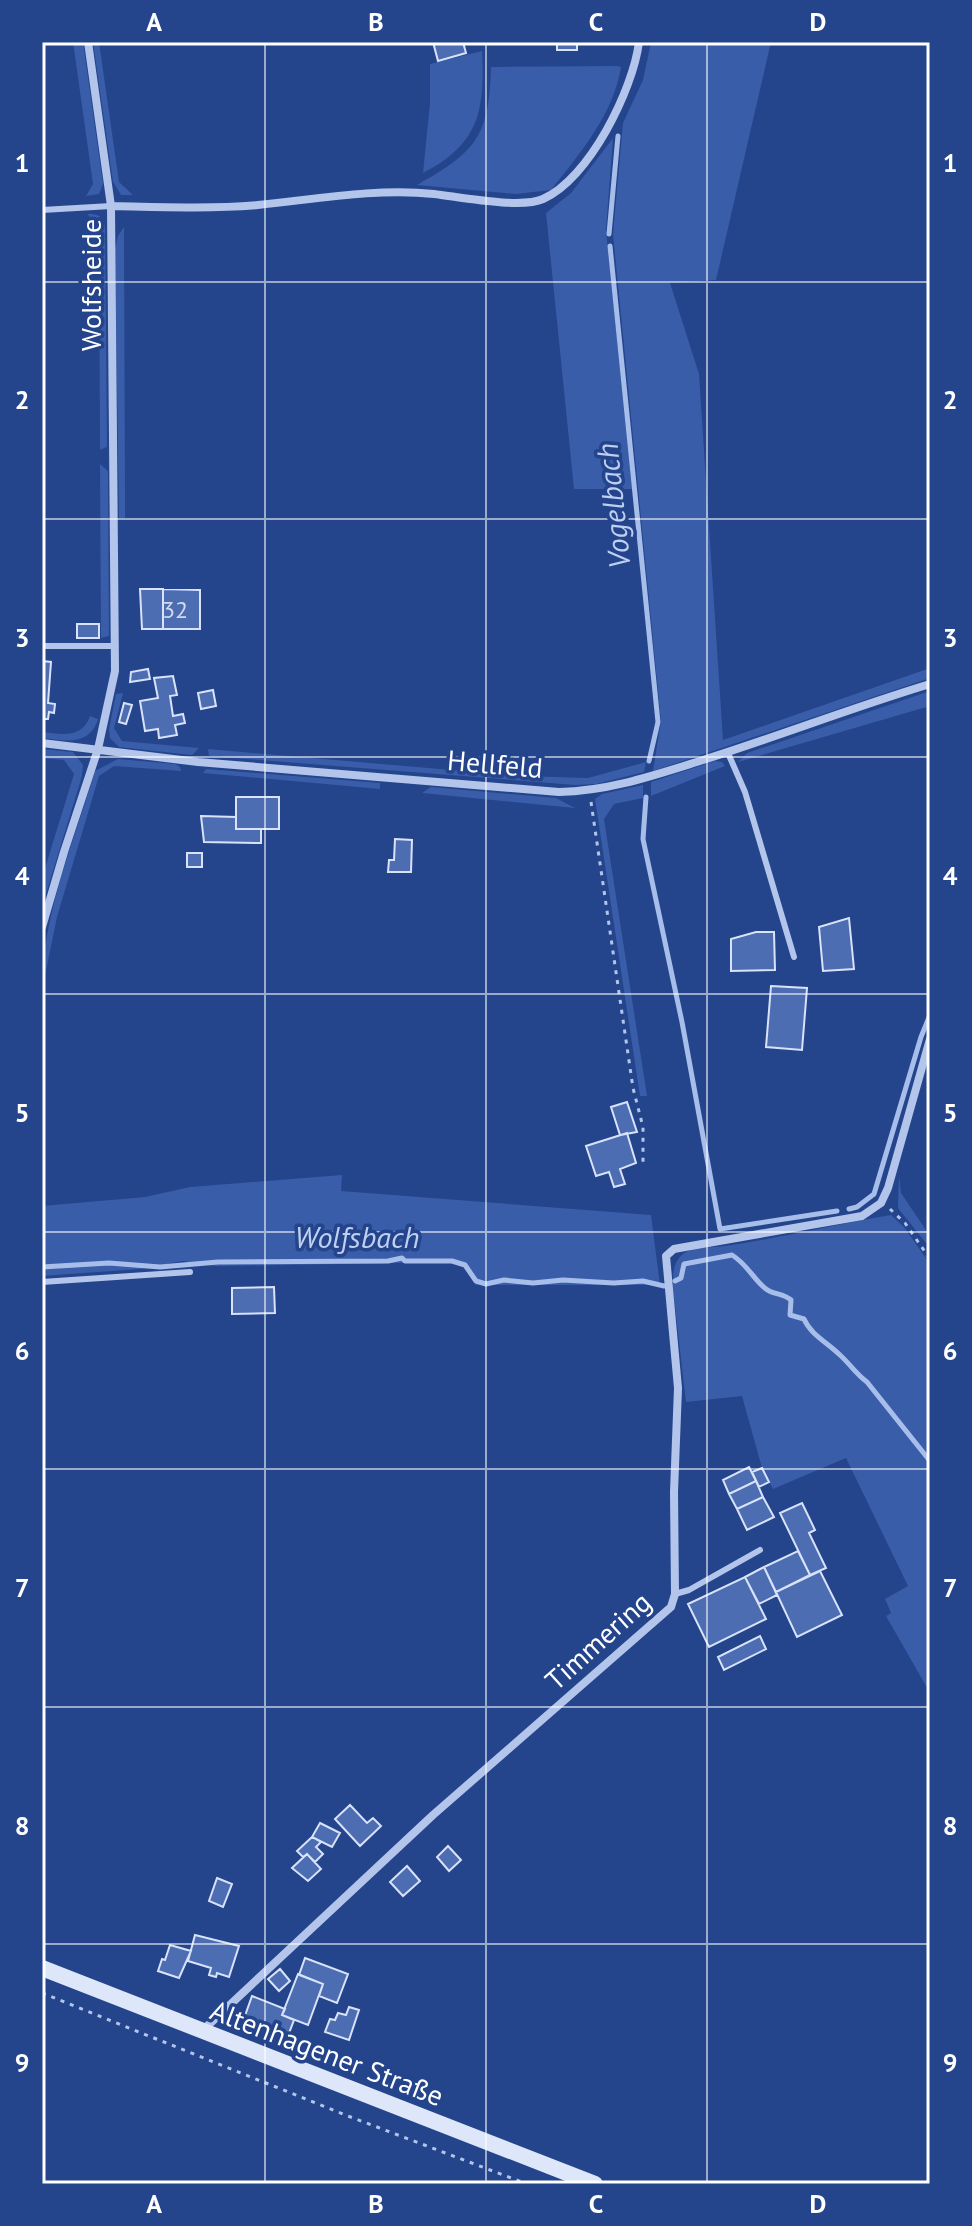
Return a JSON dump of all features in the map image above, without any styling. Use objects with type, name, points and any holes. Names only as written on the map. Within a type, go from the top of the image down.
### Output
[{"type":"main road","name":"Altenhagener Straße","points":[[42,1968],[595,2184]]},
{"type":"street","points":[[88,42],[111,206]]},
{"type":"street","name":"Wolfsheide","points":[[42,927],[98,749],[112,690],[115,646],[111,206],[216,207],[400,190],[508,202],[540,201],[569,181],[608,130],[626,93],[639,42]]},
{"type":"street","name":"Hellfeld","points":[[42,743],[198,762],[559,792],[589,791],[642,779],[728,753],[930,684]]},
{"type":"street","points":[[881,1203],[888,1188],[930,1039]]},
{"type":"street","name":"Timmering","points":[[200,2032],[433,1815],[671,1607],[675,1594],[674,1492],[678,1388],[666,1256],[674,1249],[862,1216],[881,1203]]},
{"type":"lane","points":[[42,210],[111,206]]},
{"type":"lane","points":[[42,646],[115,646]]},
{"type":"lane","points":[[728,753],[745,792],[794,957]]},
{"type":"lane","points":[[42,1282],[190,1272]]},
{"type":"lane","points":[[675,1594],[689,1590],[760,1550]]},
{"type":"path","points":[[589,791],[633,1088],[643,1127],[643,1166]]},
{"type":"path","points":[[881,1203],[905,1223],[930,1259]]},
{"type":"path","points":[[42,1993],[527,2184]]},
{"type":"shaded area","points":[[73,42],[83,42],[103,184],[99,194],[86,196],[93,184]]},
{"type":"shaded area","points":[[93,42],[99,42],[119,182],[133,195],[121,195],[113,182]]},
{"type":"shaded area","points":[[651,42],[771,42],[716,280],[670,283],[699,374],[723,740],[930,668],[930,678],[653,771],[661,721],[613,234],[623,123],[643,80]]},
{"type":"shaded area","points":[[482,51],[482,91],[475,124],[456,150],[423,173],[430,103],[430,64]]},
{"type":"shaded area","points":[[491,67],[621,67],[617,85],[603,117],[551,190],[516,194],[417,185],[454,162],[476,139],[487,110]]},
{"type":"shaded area","points":[[613,138],[606,230],[632,489],[574,489],[546,213],[571,193]]},
{"type":"shaded area","points":[[87,214],[99,216],[105,226],[107,447],[100,450],[99,226]]},
{"type":"shaded area","points":[[124,227],[125,518],[119,518],[115,249]]},
{"type":"shaded area","points":[[100,464],[108,471],[109,636],[101,638]]},
{"type":"shaded area","points":[[930,691],[930,706],[738,762],[747,753]]},
{"type":"shaded area","points":[[123,693],[114,728],[122,741],[199,748],[192,755],[119,747],[110,738],[109,729],[116,694]]},
{"type":"shaded area","points":[[90,716],[98,719],[94,728],[83,738],[42,738],[42,732],[77,732]]},
{"type":"shaded area","points":[[42,749],[73,752],[83,765],[42,907],[42,878],[74,774],[64,760],[42,758]]},
{"type":"shaded area","points":[[208,749],[521,776],[588,778],[646,762],[644,772],[596,784],[575,785],[209,756]]},
{"type":"shaded area","points":[[118,759],[175,764],[181,771],[114,766],[99,776],[57,917],[42,990],[43,962],[53,906],[95,771]]},
{"type":"shaded area","points":[[715,761],[725,766],[651,796],[651,782]]},
{"type":"shaded area","points":[[206,769],[380,783],[380,789],[203,773]]},
{"type":"shaded area","points":[[643,785],[643,798],[614,804],[604,819],[647,1096],[640,1096],[595,799],[602,794]]},
{"type":"shaded area","points":[[431,787],[556,798],[575,808],[422,793]]},
{"type":"shaded area","points":[[342,1175],[341,1191],[651,1215],[660,1285],[476,1285],[460,1262],[216,1266],[183,1261],[139,1269],[42,1276],[42,1206],[145,1197],[190,1187]]},
{"type":"shaded area","points":[[899,1176],[901,1193],[930,1236],[930,1248],[898,1208]]},
{"type":"shaded area","points":[[891,1215],[904,1227],[930,1264],[930,1693],[886,1616],[891,1613],[885,1599],[908,1586],[846,1458],[773,1489],[762,1468],[742,1396],[686,1402],[673,1289],[677,1261],[692,1250],[746,1243]]},
{"type":"building","points":[[433,42],[463,42],[466,53],[438,61]]},
{"type":"building","points":[[557,42],[577,42],[577,50],[557,50]]},
{"type":"building","points":[[140,589],[163,589],[163,629],[142,629]]},
{"type":"building","points":[[163,589],[200,590],[200,629],[163,629]]},
{"type":"building","points":[[77,624],[99,624],[99,638],[77,638]]},
{"type":"building","points":[[42,661],[51,662],[48,703],[55,704],[54,713],[49,712],[48,719],[42,719]]},
{"type":"building","points":[[148,669],[150,679],[130,682],[131,672]]},
{"type":"building","points":[[173,676],[177,695],[170,696],[173,716],[183,714],[185,723],[175,725],[177,735],[159,738],[158,729],[145,731],[140,701],[158,698],[154,678]]},
{"type":"building","points":[[213,690],[216,706],[201,709],[198,693]]},
{"type":"building","points":[[124,703],[132,705],[126,724],[119,722]]},
{"type":"building","points":[[236,797],[279,797],[279,829],[236,829]]},
{"type":"building","points":[[201,816],[236,817],[236,829],[261,829],[261,843],[204,842]]},
{"type":"building","points":[[395,839],[412,840],[411,872],[388,872],[389,860],[394,860]]},
{"type":"building","points":[[187,853],[202,853],[202,867],[187,867]]},
{"type":"building","points":[[849,918],[854,969],[823,971],[819,927]]},
{"type":"building","points":[[756,932],[774,932],[775,970],[731,971],[731,939]]},
{"type":"building","points":[[771,986],[807,988],[802,1050],[766,1047]]},
{"type":"building","points":[[627,1102],[637,1132],[620,1135],[611,1107]]},
{"type":"building","points":[[627,1133],[636,1163],[620,1169],[625,1184],[614,1187],[609,1172],[596,1176],[586,1146]]},
{"type":"building","points":[[274,1287],[275,1313],[232,1314],[232,1288]]},
{"type":"building","points":[[749,1467],[756,1481],[729,1494],[723,1480]]},
{"type":"building","points":[[762,1468],[769,1482],[759,1487],[752,1472]]},
{"type":"building","points":[[756,1481],[763,1497],[737,1509],[729,1494]]},
{"type":"building","points":[[763,1497],[774,1517],[747,1530],[737,1509]]},
{"type":"building","points":[[802,1503],[815,1530],[809,1533],[826,1568],[810,1575],[780,1513]]},
{"type":"building","points":[[798,1551],[810,1575],[776,1592],[764,1567]]},
{"type":"building","points":[[764,1567],[777,1595],[759,1604],[745,1577]]},
{"type":"building","points":[[820,1571],[842,1615],[797,1637],[776,1592]]},
{"type":"building","points":[[745,1577],[766,1619],[709,1647],[688,1604]]},
{"type":"building","points":[[760,1636],[766,1649],[724,1670],[718,1657]]},
{"type":"building","points":[[350,1805],[367,1823],[373,1818],[381,1826],[360,1846],[335,1819]]},
{"type":"building","points":[[320,1823],[340,1833],[332,1847],[312,1837]]},
{"type":"building","points":[[312,1837],[321,1842],[316,1847],[323,1854],[315,1862],[307,1854],[303,1857],[297,1851]]},
{"type":"building","points":[[448,1846],[461,1860],[449,1871],[437,1857]]},
{"type":"building","points":[[307,1854],[321,1869],[308,1881],[292,1868]]},
{"type":"building","points":[[407,1866],[420,1881],[403,1896],[390,1882]]},
{"type":"building","points":[[217,1878],[232,1884],[223,1907],[209,1901]]},
{"type":"building","points":[[195,1935],[239,1946],[229,1977],[217,1973],[216,1977],[209,1975],[211,1968],[188,1961]]},
{"type":"building","points":[[170,1945],[191,1951],[179,1978],[158,1971]]},
{"type":"building","points":[[305,1958],[348,1974],[337,2003],[319,1996],[323,1984],[299,1975]]},
{"type":"building","points":[[280,1969],[290,1981],[279,1991],[268,1979]]},
{"type":"building","points":[[298,1974],[323,1984],[308,2025],[282,2015]]},
{"type":"building","points":[[252,1996],[285,2009],[282,2015],[294,2020],[286,2041],[242,2024]]},
{"type":"building","points":[[349,2007],[359,2010],[349,2040],[325,2032],[330,2019],[335,2020],[338,2013],[346,2015]]},
{"type":"waterway","name":"Vogelbach","points":[[609,234],[618,136]]},
{"type":"waterway","name":"Vogelbach","points":[[610,246],[658,722],[649,761]]},
{"type":"waterway","name":"Vogelbach","points":[[646,797],[643,839],[682,1022],[720,1229],[837,1211]]},
{"type":"waterway","points":[[849,1209],[857,1207],[874,1194],[930,1015]]},
{"type":"waterway","name":"Vogelbach","points":[[675,1281],[681,1278],[684,1264],[732,1255],[766,1289],[791,1300],[790,1315],[804,1319],[815,1334],[867,1382],[930,1461]]},
{"type":"waterway","name":"Wolfsbach","points":[[42,1267],[109,1263],[160,1267],[218,1262],[388,1261],[402,1258],[405,1261],[452,1261],[465,1265],[476,1281],[486,1284],[504,1280],[533,1283],[563,1280],[643,1281],[664,1286]]}]
